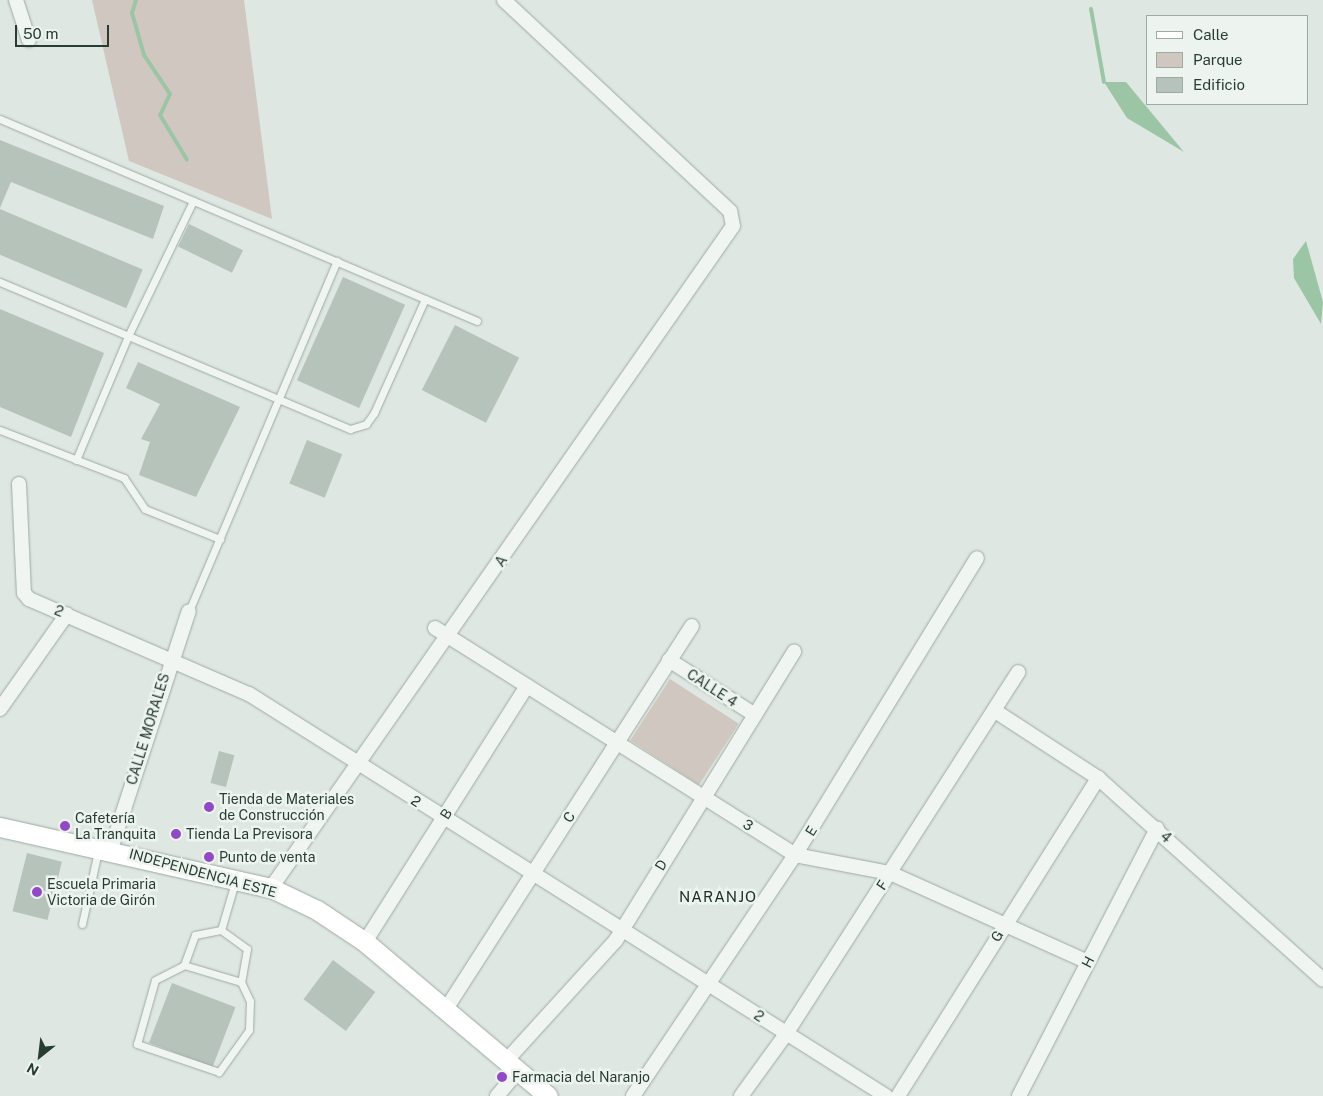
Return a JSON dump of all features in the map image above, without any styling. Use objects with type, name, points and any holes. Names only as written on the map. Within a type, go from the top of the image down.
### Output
[{"type":"main road","name":"INDEPENDENCIA ESTE","points":[[0,827],[105,848],[271,888],[365,942],[446,1008],[548,1096]]},
{"type":"street","points":[[16,0],[29,40]]},
{"type":"street","name":"A","points":[[271,888],[729,233],[734,219],[730,211],[504,0]]},
{"type":"street","name":"2","points":[[19,484],[24,593],[67,614],[170,657],[249,694],[443,819],[712,985],[786,1034],[886,1096]]},
{"type":"street","name":"E","points":[[633,1096],[712,985],[795,855],[977,558]]},
{"type":"street","name":"CALLE MORALES","points":[[105,848],[170,657],[189,611]]},
{"type":"street","points":[[0,709],[67,614]]},
{"type":"street","name":"C","points":[[446,1008],[692,626]]},
{"type":"street","name":"3","points":[[435,628],[795,855],[890,873],[1005,922],[1088,962]]},
{"type":"street","name":"D","points":[[497,1096],[512,1066],[622,930],[702,797],[794,652]]},
{"type":"street","name":"CALLE 4","points":[[669,660],[755,715]]},
{"type":"street","name":"F","points":[[741,1096],[786,1034],[995,712],[1018,672]]},
{"type":"street","name":"B","points":[[365,942],[527,686]]},
{"type":"street","name":"4","points":[[995,712],[1098,778],[1157,828],[1323,980]]},
{"type":"street","name":"G","points":[[898,1096],[1005,922],[1098,778]]},
{"type":"street","name":"H","points":[[1019,1096],[1157,828]]},
{"type":"lane","points":[[0,119],[477,321]]},
{"type":"lane","points":[[76,460],[128,336],[193,201]]},
{"type":"lane","points":[[189,611],[337,262]]},
{"type":"lane","points":[[0,282],[350,429],[366,424],[425,299]]},
{"type":"lane","points":[[0,430],[124,478],[145,509],[220,539]]},
{"type":"lane","points":[[82,924],[105,848]]},
{"type":"lane","points":[[221,930],[236,879]]},
{"type":"lane","points":[[184,965],[194,934],[221,930],[247,949],[241,982],[250,1001],[249,1030],[219,1072],[137,1044],[155,980],[184,965],[241,982]]},
{"type":"green space","points":[[92,0],[244,0],[272,219],[129,161]]},
{"type":"green space","points":[[670,679],[739,724],[699,785],[630,740]]},
{"type":"shaded area","points":[[1104,82],[1126,82],[1184,152],[1127,118]]},
{"type":"shaded area","points":[[1306,241],[1323,302],[1321,324],[1294,278],[1293,259]]},
{"type":"building","points":[[0,140],[164,206],[153,239],[11,182],[0,208]]},
{"type":"building","points":[[0,209],[143,270],[126,308],[0,255]]},
{"type":"building","points":[[189,224],[243,250],[232,273],[178,246]]},
{"type":"building","points":[[343,277],[405,305],[359,408],[297,380]]},
{"type":"building","points":[[0,309],[104,353],[71,437],[0,407]]},
{"type":"building","points":[[455,325],[519,358],[486,423],[422,390]]},
{"type":"building","points":[[138,362],[240,407],[196,497],[139,475],[150,442],[141,439],[160,404],[126,388]]},
{"type":"building","points":[[307,440],[342,454],[325,498],[289,484]]},
{"type":"building","points":[[219,751],[234,755],[226,787],[210,783]]},
{"type":"building","name":"Escuela Primaria Victoria de Girón","points":[[27,853],[62,862],[47,920],[12,911]]},
{"type":"building","points":[[333,960],[375,992],[346,1031],[304,999]]},
{"type":"building","points":[[172,983],[235,1007],[213,1067],[149,1043]]},
{"type":"waterway","points":[[136,0],[132,13],[144,55],[170,94],[160,115],[187,160]]},
{"type":"waterway","points":[[1091,9],[1104,82]]},
{"type":"place","name":"Tienda de Materiales de Construcción","points":[[209,807]]},
{"type":"place","name":"Cafetería La Tranquita","points":[[65,826]]},
{"type":"place","name":"Tienda La Previsora","points":[[176,834]]},
{"type":"place","name":"Punto de venta","points":[[209,857]]},
{"type":"place","name":"Escuela Primaria Victoria de Girón","points":[[37,892]]},
{"type":"place","name":"Farmacia del Naranjo","points":[[502,1077]]},
{"type":"district","name":"NARANJO","points":[[718,897]]}]
